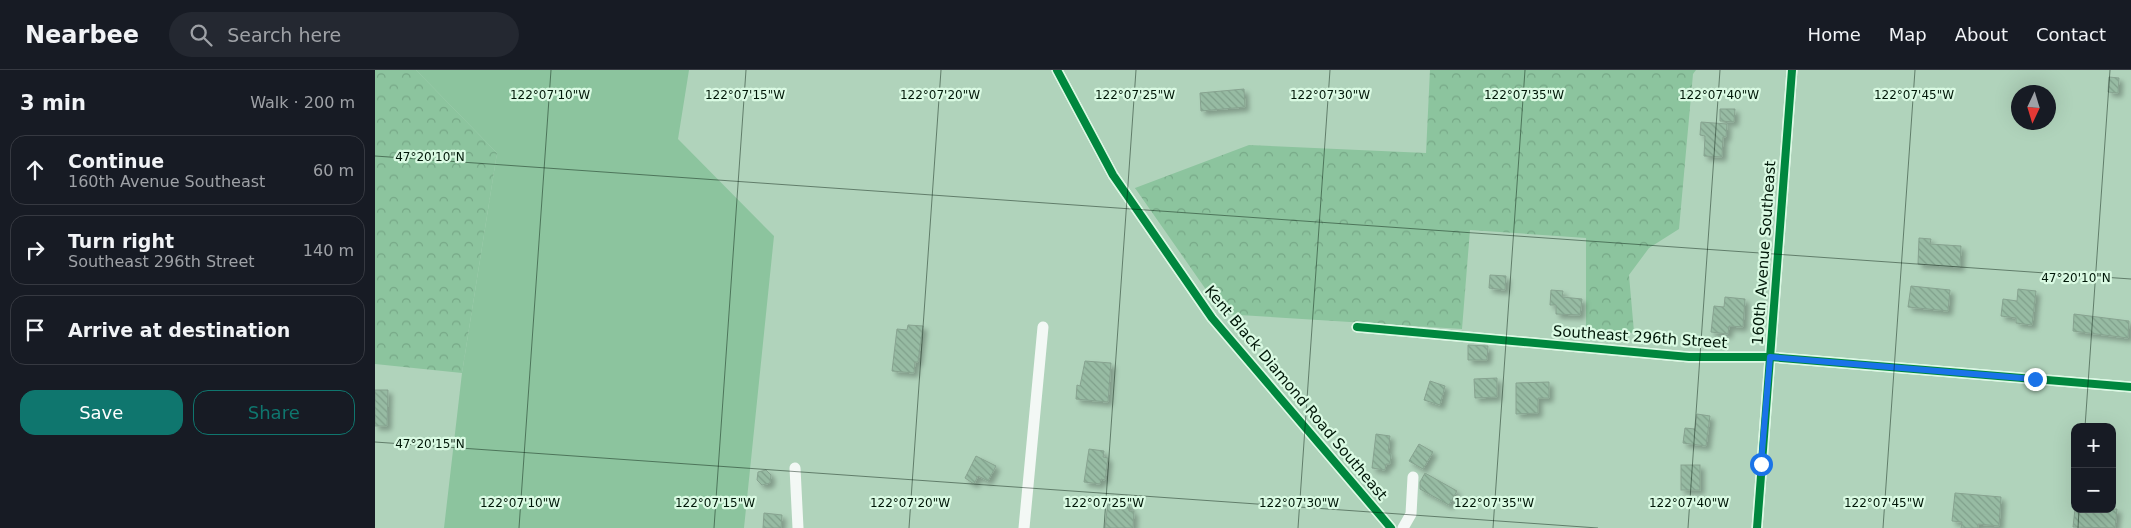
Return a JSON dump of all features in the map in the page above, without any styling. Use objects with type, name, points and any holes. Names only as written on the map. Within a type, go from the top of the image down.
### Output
[{"type":"street","name":"Kent Black Diamond Road Southeast","points":[[1057,70],[1113,175],[1212,318],[1391,528]]},
{"type":"street","name":"160th Avenue Southeast","points":[[1757,528],[1792,70]]},
{"type":"street","points":[[1024,528],[1043,326]]},
{"type":"street","name":"Southeast 296th Street","points":[[1357,328],[1689,357],[1770,357],[2131,387]]},
{"type":"street","points":[[795,468],[799,528]]},
{"type":"street","points":[[1403,528],[1411,514],[1413,477]]},
{"type":"green space","points":[[375,70],[416,70],[497,153],[462,373],[375,364]]},
{"type":"green space","points":[[416,70],[689,70],[678,139],[774,236],[744,528],[444,528],[462,373],[497,153]]},
{"type":"green space","points":[[1430,70],[1696,70],[1693,74],[1679,229],[1649,248],[1629,275],[1634,332],[1625,335],[1586,334],[1586,238],[1470,230],[1462,329],[1223,314],[1135,188],[1249,145],[1426,153]]},
{"type":"building","points":[[2109,77],[2119,78],[2118,93],[2108,92]]},
{"type":"building","points":[[1244,89],[1245,107],[1201,111],[1200,93]]},
{"type":"building","points":[[1720,109],[1735,109],[1734,122],[1720,121]]},
{"type":"building","points":[[1701,122],[1727,124],[1726,137],[1723,137],[1722,157],[1704,156],[1705,136],[1700,135]]},
{"type":"building","points":[[1919,238],[1931,239],[1930,244],[1961,246],[1960,267],[1918,264]]},
{"type":"building","points":[[1490,275],[1506,276],[1505,290],[1489,288]]},
{"type":"building","points":[[1911,286],[1950,290],[1948,311],[1908,307]]},
{"type":"building","points":[[2018,289],[2036,291],[2032,325],[2016,323],[2016,318],[2001,316],[2003,299],[2017,301]]},
{"type":"building","points":[[1551,290],[1563,291],[1562,297],[1582,299],[1580,315],[1556,314],[1556,305],[1550,305]]},
{"type":"building","points":[[1725,297],[1745,299],[1743,327],[1729,326],[1728,334],[1711,332],[1714,306],[1724,307]]},
{"type":"building","points":[[2074,314],[2129,321],[2128,338],[2073,331]]},
{"type":"building","points":[[908,325],[923,326],[918,362],[915,362],[914,373],[892,371],[897,329],[907,330]]},
{"type":"building","points":[[1468,345],[1488,346],[1487,360],[1468,360]]},
{"type":"building","points":[[1085,361],[1111,363],[1108,402],[1076,399],[1077,385],[1080,386]]},
{"type":"building","points":[[1497,378],[1497,397],[1475,398],[1474,379]]},
{"type":"building","points":[[1430,381],[1445,386],[1440,405],[1424,400]]},
{"type":"building","points":[[1549,382],[1549,398],[1538,398],[1538,413],[1516,414],[1516,383]]},
{"type":"building","points":[[375,390],[388,390],[387,426],[375,426]]},
{"type":"building","points":[[1697,414],[1710,416],[1706,446],[1683,443],[1685,428],[1695,429]]},
{"type":"building","points":[[1376,434],[1390,436],[1388,453],[1391,454],[1390,464],[1386,464],[1385,470],[1372,468]]},
{"type":"building","points":[[1419,444],[1433,452],[1423,469],[1409,461]]},
{"type":"building","points":[[1089,449],[1104,451],[1103,457],[1108,458],[1105,480],[1101,479],[1100,484],[1084,482]]},
{"type":"building","points":[[976,456],[996,466],[988,481],[978,476],[974,484],[965,478]]},
{"type":"building","points":[[1681,465],[1700,465],[1700,490],[1681,490]]},
{"type":"building","points":[[766,470],[771,475],[770,483],[762,485],[757,480],[758,472]]},
{"type":"building","points":[[1425,473],[1457,491],[1449,505],[1420,489],[1420,482]]},
{"type":"building","points":[[1955,493],[2001,497],[1999,526],[1978,524],[1978,528],[1961,528],[1962,522],[1952,521]]},
{"type":"building","points":[[1108,501],[1130,503],[1129,511],[1134,511],[1133,528],[1105,528]]},
{"type":"building","points":[[2117,509],[2115,528],[2073,527],[2075,513],[2116,513]]},
{"type":"building","points":[[764,513],[782,515],[781,528],[763,528]]},
{"type":"cycle path","points":[[1057,70],[1113,175],[1212,318],[1391,528]]},
{"type":"cycle path","points":[[1757,528],[1792,70]]},
{"type":"cycle path","points":[[1357,327],[1689,357],[1770,357],[2131,387]]},
{"type":"route","points":[[1761,464],[1770,357],[2035,379]]}]
